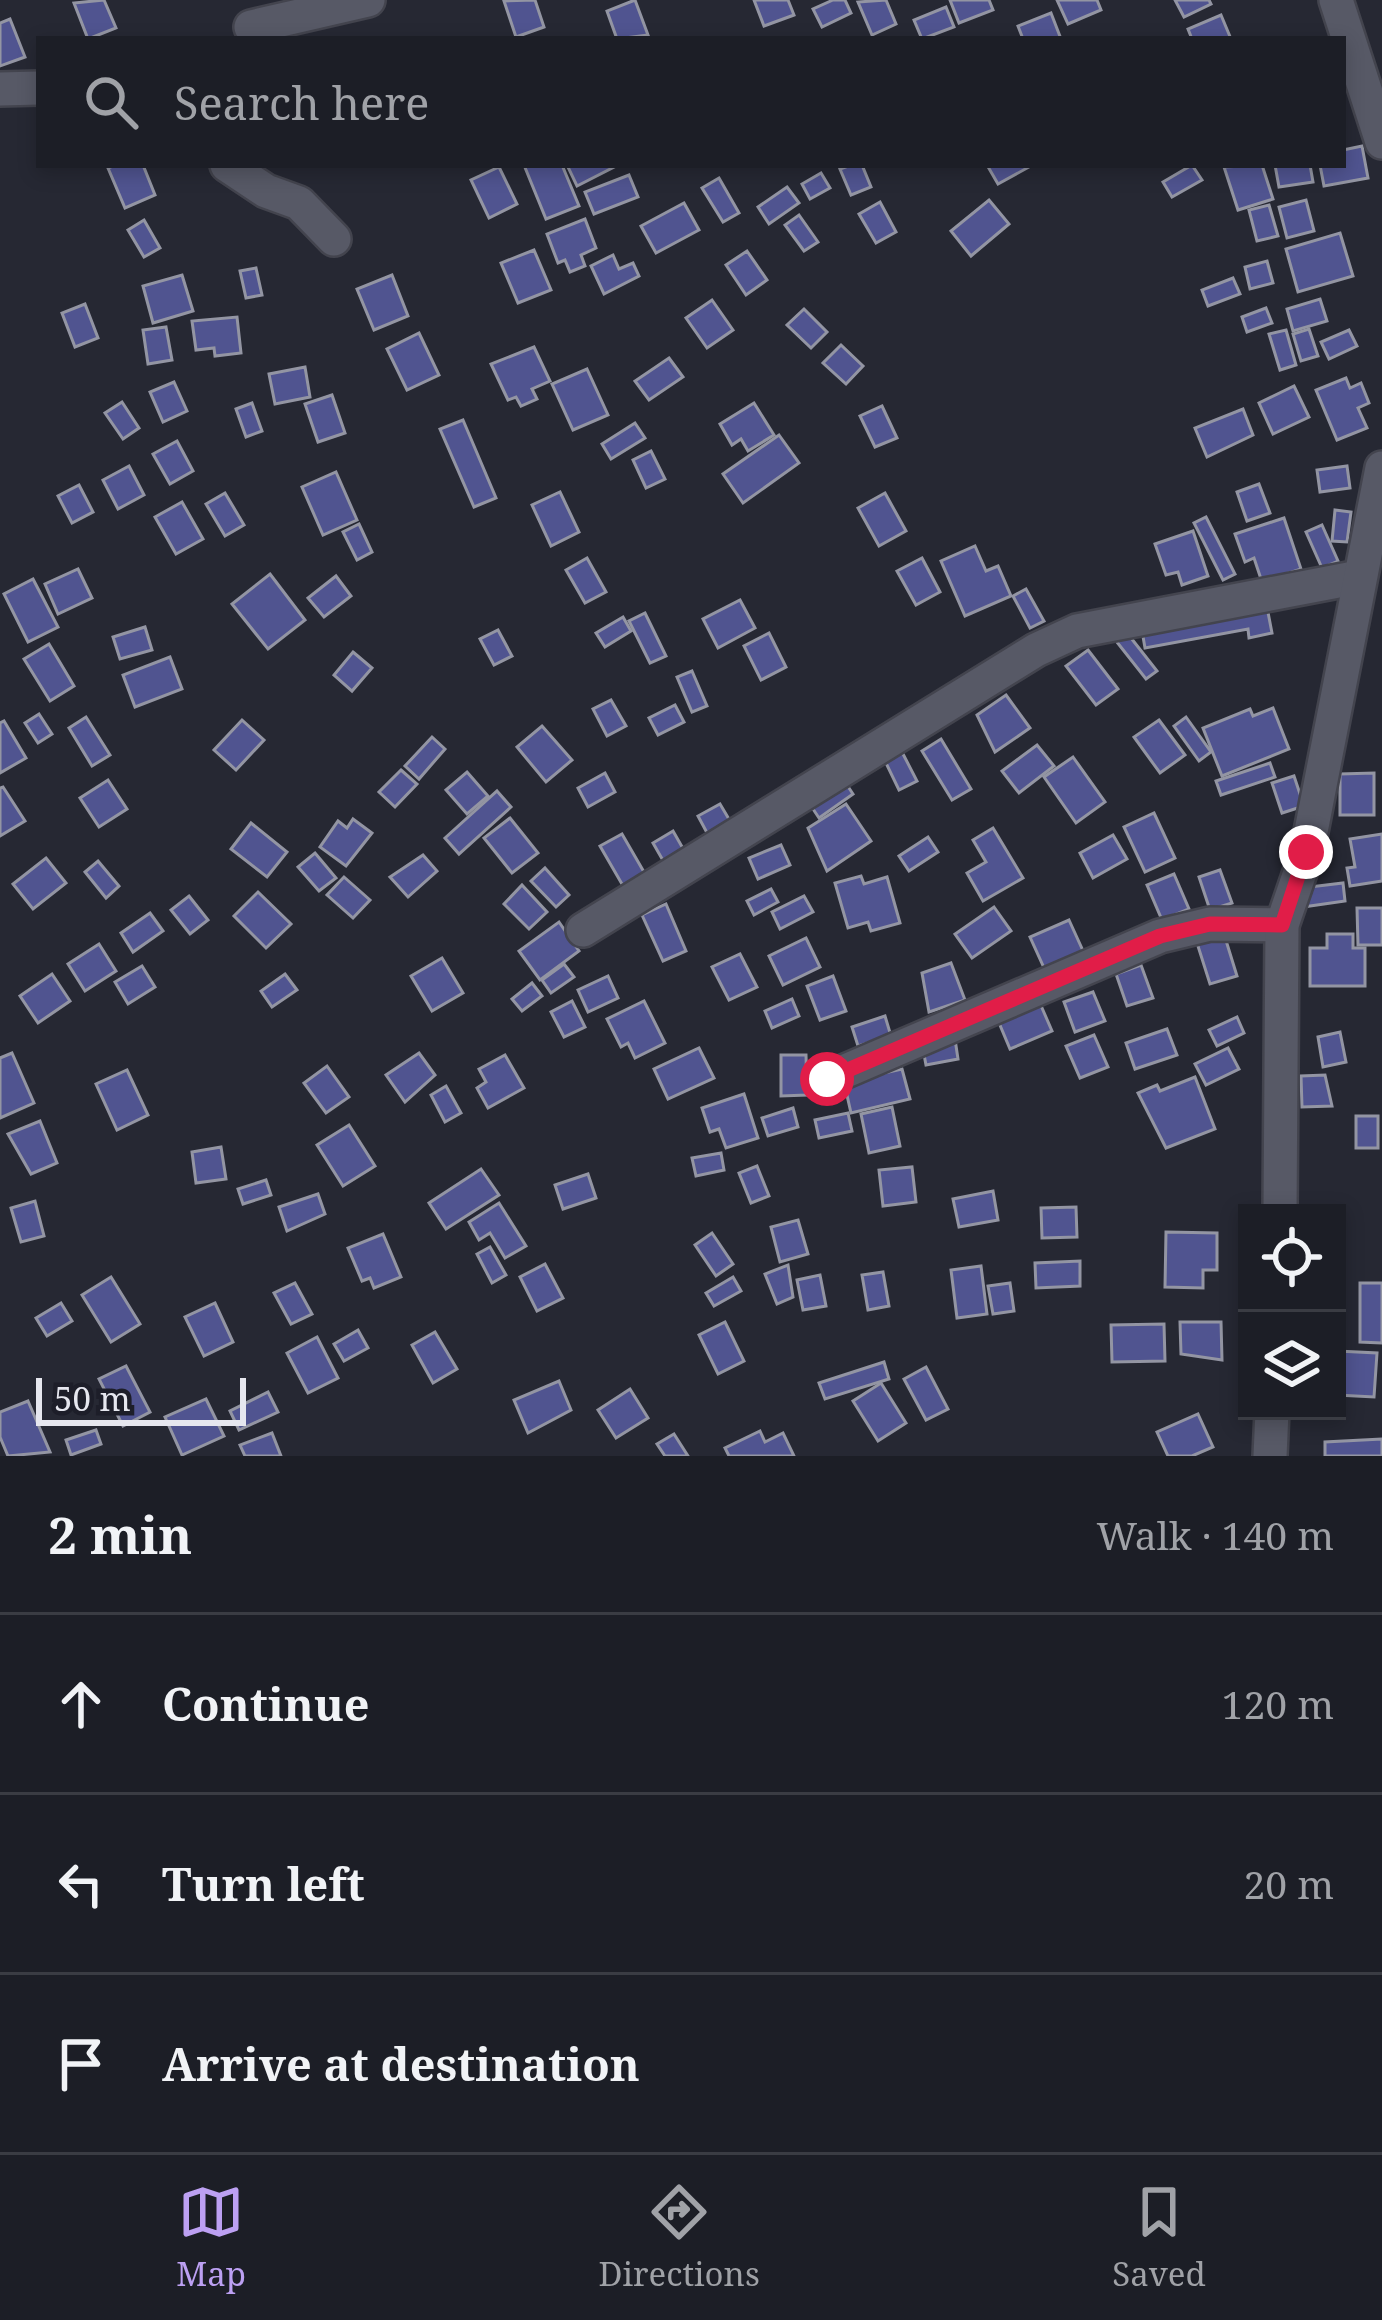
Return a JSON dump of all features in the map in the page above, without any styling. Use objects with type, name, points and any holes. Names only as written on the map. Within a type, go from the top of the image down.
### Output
[{"type":"street","points":[[250,27],[368,0]]},
{"type":"street","points":[[1336,0],[1381,131]]},
{"type":"street","points":[[0,89],[36,88]]},
{"type":"street","points":[[231,168],[266,191],[299,203],[334,239]]},
{"type":"street","points":[[1280,1204],[1282,925],[1306,852],[1382,467]]},
{"type":"street","points":[[583,930],[1036,650],[1077,631],[1359,577]]},
{"type":"street","points":[[827,1079],[1160,936],[1210,924],[1282,925]]},
{"type":"street","points":[[1270,1456],[1272,1420]]},
{"type":"building","points":[[104,0],[116,28],[87,36],[74,3]]},
{"type":"building","points":[[535,0],[544,27],[516,36],[504,1]]},
{"type":"building","points":[[635,0],[648,35],[616,36],[607,11]]},
{"type":"building","points":[[754,0],[788,0],[794,15],[764,26]]},
{"type":"building","points":[[845,0],[851,13],[822,27],[813,9]]},
{"type":"building","points":[[886,0],[896,24],[872,35],[858,2]]},
{"type":"building","points":[[950,0],[989,0],[993,10],[959,23]]},
{"type":"building","points":[[1057,0],[1097,0],[1101,10],[1068,24]]},
{"type":"building","points":[[1175,0],[1209,0],[1211,4],[1184,17]]},
{"type":"building","points":[[946,7],[954,27],[921,36],[914,20]]},
{"type":"building","points":[[1051,13],[1060,36],[1022,36],[1018,26]]},
{"type":"building","points":[[1221,15],[1230,36],[1191,36],[1188,29]]},
{"type":"building","points":[[10,19],[25,57],[0,66],[0,23]]},
{"type":"building","points":[[1362,146],[1368,178],[1324,186],[1321,168],[1346,168],[1346,149]]},
{"type":"building","points":[[108,168],[144,168],[155,195],[125,208]]},
{"type":"building","points":[[499,168],[517,204],[489,218],[471,180]]},
{"type":"building","points":[[525,168],[563,168],[579,206],[546,219]]},
{"type":"building","points":[[568,168],[612,168],[577,186]]},
{"type":"building","points":[[863,168],[871,187],[851,195],[840,169]]},
{"type":"building","points":[[989,168],[1027,168],[998,184]]},
{"type":"building","points":[[1187,168],[1194,168],[1202,180],[1172,197],[1163,182]]},
{"type":"building","points":[[1224,168],[1263,168],[1273,199],[1238,210]]},
{"type":"building","points":[[1276,168],[1311,168],[1313,182],[1279,187]]},
{"type":"building","points":[[821,173],[830,188],[810,199],[802,184]]},
{"type":"building","points":[[629,175],[638,197],[594,214],[585,192]]},
{"type":"building","points":[[719,178],[739,213],[723,222],[702,188]]},
{"type":"building","points":[[787,187],[799,203],[769,224],[758,207]]},
{"type":"building","points":[[989,200],[1009,224],[971,256],[951,231]]},
{"type":"building","points":[[1306,200],[1314,231],[1287,238],[1279,207]]},
{"type":"building","points":[[880,202],[896,232],[876,243],[859,214]]},
{"type":"building","points":[[684,203],[699,230],[656,253],[641,226]]},
{"type":"building","points":[[1269,205],[1278,236],[1257,241],[1249,210]]},
{"type":"building","points":[[799,215],[818,242],[804,251],[785,225]]},
{"type":"building","points":[[585,219],[596,248],[581,255],[585,266],[570,272],[565,260],[558,263],[547,234]]},
{"type":"building","points":[[144,220],[160,248],[144,257],[128,230]]},
{"type":"building","points":[[1340,233],[1353,276],[1298,292],[1286,249]]},
{"type":"building","points":[[534,250],[551,290],[518,303],[501,263]]},
{"type":"building","points":[[747,251],[767,280],[746,295],[726,265]]},
{"type":"building","points":[[613,255],[619,269],[633,263],[639,276],[604,294],[591,266]]},
{"type":"building","points":[[1267,261],[1273,283],[1250,289],[1245,267]]},
{"type":"building","points":[[256,268],[262,295],[246,298],[240,271]]},
{"type":"building","points":[[182,275],[193,311],[153,323],[143,286]]},
{"type":"building","points":[[392,275],[408,316],[374,330],[357,289]]},
{"type":"building","points":[[1233,278],[1240,294],[1208,306],[1202,290]]},
{"type":"building","points":[[1320,299],[1327,321],[1293,331],[1287,309]]},
{"type":"building","points":[[712,300],[733,330],[707,348],[686,318]]},
{"type":"building","points":[[85,304],[98,338],[75,347],[62,313]]},
{"type":"building","points":[[1266,308],[1272,323],[1247,332],[1242,317]]},
{"type":"building","points":[[804,309],[827,332],[811,348],[787,325]]},
{"type":"building","points":[[237,317],[241,353],[215,356],[214,348],[196,350],[192,321]]},
{"type":"building","points":[[166,327],[172,360],[148,364],[143,330]]},
{"type":"building","points":[[1309,329],[1318,356],[1301,361],[1293,334]]},
{"type":"building","points":[[1286,330],[1296,365],[1280,370],[1269,334]]},
{"type":"building","points":[[1349,330],[1357,346],[1329,359],[1321,342]]},
{"type":"building","points":[[419,333],[439,375],[407,390],[387,349]]},
{"type":"building","points":[[841,345],[863,366],[846,384],[823,363]]},
{"type":"building","points":[[534,347],[550,381],[532,389],[537,399],[521,406],[516,397],[508,400],[491,364]]},
{"type":"building","points":[[669,358],[683,377],[649,400],[635,381]]},
{"type":"building","points":[[305,367],[310,397],[275,404],[269,374]]},
{"type":"building","points":[[587,369],[608,415],[573,430],[552,384]]},
{"type":"building","points":[[1346,378],[1350,388],[1361,383],[1369,403],[1358,408],[1367,428],[1337,440],[1316,390]]},
{"type":"building","points":[[174,382],[187,411],[163,422],[150,392]]},
{"type":"building","points":[[1294,386],[1309,417],[1273,434],[1259,403]]},
{"type":"building","points":[[332,395],[345,433],[318,442],[305,404]]},
{"type":"building","points":[[122,402],[139,428],[123,439],[105,413]]},
{"type":"building","points":[[252,403],[262,431],[246,437],[236,409]]},
{"type":"building","points":[[754,403],[774,435],[748,451],[741,439],[732,445],[720,424]]},
{"type":"building","points":[[882,406],[897,438],[875,447],[860,416]]},
{"type":"building","points":[[1243,409],[1253,435],[1207,457],[1195,428]]},
{"type":"building","points":[[463,420],[496,498],[474,507],[440,429]]},
{"type":"building","points":[[635,423],[645,438],[611,459],[602,444]]},
{"type":"building","points":[[779,435],[799,463],[743,503],[723,474]]},
{"type":"building","points":[[177,441],[193,471],[170,484],[153,454]]},
{"type":"building","points":[[651,451],[665,479],[646,488],[633,460]]},
{"type":"building","points":[[129,466],[144,495],[118,509],[103,480]]},
{"type":"building","points":[[1347,466],[1350,488],[1320,492],[1317,470]]},
{"type":"building","points":[[336,472],[357,520],[323,535],[302,487]]},
{"type":"building","points":[[1259,484],[1270,513],[1247,521],[1237,492]]},
{"type":"building","points":[[79,485],[93,512],[72,523],[58,496]]},
{"type":"building","points":[[560,492],[579,532],[551,546],[532,505]]},
{"type":"building","points":[[225,493],[244,525],[225,536],[206,504]]},
{"type":"building","points":[[885,493],[906,531],[879,546],[858,508]]},
{"type":"building","points":[[182,502],[203,539],[176,554],[155,517]]},
{"type":"building","points":[[1335,510],[1351,512],[1347,542],[1332,541]]},
{"type":"building","points":[[1206,517],[1235,574],[1223,580],[1194,523]]},
{"type":"building","points":[[1284,518],[1301,569],[1262,582],[1254,558],[1245,562],[1235,534]]},
{"type":"building","points":[[359,524],[372,552],[357,560],[343,532]]},
{"type":"building","points":[[1322,525],[1338,561],[1322,568],[1306,532]]},
{"type":"building","points":[[1193,531],[1208,576],[1182,585],[1178,572],[1166,575],[1155,544]]},
{"type":"building","points":[[975,546],[986,571],[998,566],[1011,596],[965,616],[941,561]]},
{"type":"building","points":[[587,558],[606,592],[585,603],[566,570]]},
{"type":"building","points":[[922,558],[940,592],[916,605],[897,571]]},
{"type":"building","points":[[78,569],[92,598],[58,614],[45,584]]},
{"type":"building","points":[[270,574],[305,620],[268,649],[232,604]]},
{"type":"building","points":[[336,576],[351,596],[324,617],[308,598]]},
{"type":"building","points":[[33,579],[58,627],[28,642],[4,594]]},
{"type":"building","points":[[1026,589],[1044,621],[1030,628],[1013,596]]},
{"type":"building","points":[[740,600],[755,628],[718,648],[703,619]]},
{"type":"building","points":[[1266,602],[1272,633],[1249,638],[1248,629],[1145,648],[1141,625]]},
{"type":"building","points":[[645,613],[666,656],[650,663],[629,621]]},
{"type":"building","points":[[623,617],[631,631],[605,647],[596,633]]},
{"type":"building","points":[[1120,624],[1157,671],[1146,679],[1109,632]]},
{"type":"building","points":[[145,627],[152,650],[120,659],[113,637]]},
{"type":"building","points":[[498,630],[512,656],[494,665],[480,639]]},
{"type":"building","points":[[769,633],[786,667],[761,680],[744,646]]},
{"type":"building","points":[[49,644],[74,686],[50,701],[24,659]]},
{"type":"building","points":[[1088,650],[1118,689],[1096,705],[1066,666]]},
{"type":"building","points":[[353,652],[372,668],[352,691],[334,675]]},
{"type":"building","points":[[170,657],[182,689],[135,707],[123,675]]},
{"type":"building","points":[[692,671],[707,706],[692,712],[677,677]]},
{"type":"building","points":[[1006,695],[1030,728],[995,752],[977,715]]},
{"type":"building","points":[[611,700],[626,726],[607,736],[593,709]]},
{"type":"building","points":[[675,705],[684,722],[658,735],[649,718]]},
{"type":"building","points":[[1273,708],[1289,749],[1222,776],[1203,728],[1250,709],[1253,716]]},
{"type":"building","points":[[39,714],[52,734],[38,743],[25,723]]},
{"type":"building","points":[[86,717],[110,755],[92,766],[69,728]]},
{"type":"building","points":[[1186,717],[1211,752],[1199,761],[1174,726]]},
{"type":"building","points":[[242,720],[264,740],[236,770],[214,750]]},
{"type":"building","points":[[1159,720],[1185,755],[1160,773],[1134,737]]},
{"type":"building","points":[[4,721],[26,758],[0,773],[0,723]]},
{"type":"building","points":[[542,726],[572,760],[546,782],[517,747]]},
{"type":"building","points":[[432,737],[445,749],[419,779],[405,766]]},
{"type":"building","points":[[941,739],[971,789],[952,800],[922,751]]},
{"type":"building","points":[[1037,745],[1054,766],[1019,793],[1002,771]]},
{"type":"building","points":[[902,752],[917,781],[899,790],[885,761]]},
{"type":"building","points":[[1073,757],[1105,802],[1076,823],[1044,777]]},
{"type":"building","points":[[1270,763],[1275,777],[1221,795],[1216,781]]},
{"type":"building","points":[[401,770],[417,784],[395,807],[379,792]]},
{"type":"building","points":[[467,772],[488,796],[467,814],[446,790]]},
{"type":"building","points":[[605,773],[615,792],[588,807],[578,788]]},
{"type":"building","points":[[1374,773],[1374,815],[1340,815],[1340,774]]},
{"type":"building","points":[[1294,776],[1304,806],[1282,813],[1272,783]]},
{"type":"building","points":[[108,780],[127,809],[99,827],[80,798]]},
{"type":"building","points":[[845,782],[853,794],[819,818],[811,806]]},
{"type":"building","points":[[0,788],[25,821],[0,836]]},
{"type":"building","points":[[497,791],[511,807],[459,854],[445,838]]},
{"type":"building","points":[[720,804],[736,831],[713,844],[698,816]]},
{"type":"building","points":[[846,804],[871,841],[827,871],[808,828]]},
{"type":"building","points":[[1154,813],[1175,858],[1145,872],[1124,827]]},
{"type":"building","points":[[510,818],[538,853],[512,873],[484,838]]},
{"type":"building","points":[[353,819],[372,833],[346,866],[320,847],[338,821],[347,828]]},
{"type":"building","points":[[251,823],[287,852],[267,877],[231,849]]},
{"type":"building","points":[[993,828],[1023,878],[983,901],[967,873],[986,862],[973,840]]},
{"type":"building","points":[[673,831],[689,859],[669,871],[653,843]]},
{"type":"building","points":[[622,834],[648,879],[626,891],[600,846]]},
{"type":"building","points":[[1382,834],[1382,881],[1350,886],[1347,868],[1355,867],[1350,839]]},
{"type":"building","points":[[1113,835],[1127,859],[1093,878],[1080,853]]},
{"type":"building","points":[[928,837],[938,852],[909,871],[899,856]]},
{"type":"building","points":[[781,845],[790,865],[758,879],[749,858]]},
{"type":"building","points":[[315,853],[336,878],[319,891],[298,867]]},
{"type":"building","points":[[423,855],[437,871],[408,897],[390,877]]},
{"type":"building","points":[[46,858],[66,883],[33,909],[13,884]]},
{"type":"building","points":[[98,861],[119,886],[106,898],[85,872]]},
{"type":"building","points":[[545,868],[569,895],[556,907],[531,881]]},
{"type":"building","points":[[1220,870],[1232,903],[1210,910],[1199,877]]},
{"type":"building","points":[[1174,874],[1189,909],[1162,920],[1147,885]]},
{"type":"building","points":[[861,876],[864,884],[887,877],[900,923],[871,931],[868,922],[848,928],[835,883]]},
{"type":"building","points":[[344,877],[370,900],[353,918],[327,895]]},
{"type":"building","points":[[1343,883],[1345,901],[1303,907],[1301,888]]},
{"type":"building","points":[[522,885],[547,912],[529,929],[504,904]]},
{"type":"building","points":[[771,889],[778,902],[754,915],[747,901]]},
{"type":"building","points":[[258,892],[291,924],[266,948],[234,916]]},
{"type":"building","points":[[189,896],[208,920],[190,934],[171,910]]},
{"type":"building","points":[[804,896],[813,912],[780,929],[772,912]]},
{"type":"building","points":[[666,904],[686,951],[663,961],[642,915]]},
{"type":"building","points":[[994,907],[1011,931],[972,958],[955,934]]},
{"type":"building","points":[[1357,908],[1382,908],[1382,945],[1358,945]]},
{"type":"building","points":[[150,913],[163,931],[133,952],[121,933]]},
{"type":"building","points":[[1069,920],[1089,964],[1050,981],[1030,937]]},
{"type":"building","points":[[559,922],[579,951],[540,980],[519,951]]},
{"type":"building","points":[[1224,934],[1237,976],[1210,984],[1197,943]]},
{"type":"building","points":[[1327,934],[1353,934],[1353,948],[1365,948],[1365,986],[1310,986],[1310,948],[1327,948]]},
{"type":"building","points":[[806,938],[820,967],[783,985],[769,956]]},
{"type":"building","points":[[99,944],[116,971],[85,991],[68,964]]},
{"type":"building","points":[[740,954],[757,987],[729,1000],[712,967]]},
{"type":"building","points":[[442,958],[463,993],[432,1011],[411,976]]},
{"type":"building","points":[[951,963],[965,1000],[929,1012],[922,973]]},
{"type":"building","points":[[564,964],[574,977],[551,993],[542,980]]},
{"type":"building","points":[[1141,965],[1153,998],[1127,1006],[1116,974]]},
{"type":"building","points":[[142,966],[155,987],[128,1004],[115,982]]},
{"type":"building","points":[[52,974],[70,1001],[38,1023],[20,996]]},
{"type":"building","points":[[285,974],[297,990],[272,1007],[261,991]]},
{"type":"building","points":[[608,976],[618,998],[588,1012],[578,990]]},
{"type":"building","points":[[833,976],[846,1011],[820,1020],[807,986]]},
{"type":"building","points":[[532,983],[542,996],[522,1011],[512,999]]},
{"type":"building","points":[[1093,992],[1105,1021],[1075,1032],[1064,1002]]},
{"type":"building","points":[[792,999],[799,1016],[772,1028],[765,1011]]},
{"type":"building","points":[[572,1001],[585,1027],[564,1037],[551,1012]]},
{"type":"building","points":[[644,1001],[665,1043],[635,1058],[628,1043],[621,1047],[607,1019]]},
{"type":"building","points":[[1039,1001],[1052,1031],[1010,1049],[997,1018]]},
{"type":"building","points":[[885,1016],[891,1036],[858,1046],[852,1027]]},
{"type":"building","points":[[1237,1017],[1244,1033],[1217,1046],[1209,1030]]},
{"type":"building","points":[[1167,1029],[1177,1055],[1135,1069],[1126,1043]]},
{"type":"building","points":[[1340,1032],[1346,1062],[1323,1067],[1318,1037]]},
{"type":"building","points":[[1094,1035],[1108,1067],[1080,1078],[1066,1046]]},
{"type":"building","points":[[955,1039],[958,1059],[926,1065],[922,1044]]},
{"type":"building","points":[[699,1048],[714,1078],[668,1099],[654,1069]]},
{"type":"building","points":[[1228,1048],[1239,1069],[1206,1085],[1195,1064]]},
{"type":"building","points":[[12,1053],[34,1103],[0,1118],[0,1058]]},
{"type":"building","points":[[419,1053],[435,1075],[405,1102],[386,1075]]},
{"type":"building","points":[[505,1055],[524,1088],[488,1108],[477,1088],[486,1082],[479,1069]]},
{"type":"building","points":[[781,1055],[806,1055],[807,1095],[781,1096]]},
{"type":"building","points":[[327,1066],[349,1097],[326,1113],[304,1083]]},
{"type":"building","points":[[902,1069],[910,1099],[851,1113],[844,1082]]},
{"type":"building","points":[[127,1070],[148,1115],[117,1130],[96,1084]]},
{"type":"building","points":[[1325,1075],[1332,1106],[1302,1107],[1301,1076]]},
{"type":"building","points":[[1195,1077],[1215,1129],[1166,1148],[1138,1093],[1157,1085],[1160,1091]]},
{"type":"building","points":[[446,1086],[461,1113],[445,1122],[431,1095]]},
{"type":"building","points":[[744,1094],[758,1138],[726,1148],[719,1129],[710,1132],[702,1108]]},
{"type":"building","points":[[892,1107],[900,1146],[869,1153],[861,1114]]},
{"type":"building","points":[[793,1108],[798,1127],[768,1136],[762,1118]]},
{"type":"building","points":[[848,1113],[852,1131],[819,1138],[815,1120]]},
{"type":"building","points":[[1356,1116],[1378,1116],[1378,1148],[1356,1148]]},
{"type":"building","points":[[40,1121],[57,1163],[31,1174],[8,1134]]},
{"type":"building","points":[[349,1125],[375,1166],[343,1186],[317,1145]]},
{"type":"building","points":[[221,1147],[226,1179],[196,1183],[192,1152]]},
{"type":"building","points":[[721,1153],[724,1170],[696,1176],[692,1158]]},
{"type":"building","points":[[757,1166],[769,1196],[751,1203],[739,1173]]},
{"type":"building","points":[[912,1167],[916,1202],[883,1206],[879,1170]]},
{"type":"building","points":[[481,1169],[499,1195],[446,1229],[429,1203]]},
{"type":"building","points":[[588,1174],[596,1198],[563,1209],[555,1185]]},
{"type":"building","points":[[266,1180],[271,1195],[243,1204],[238,1189]]},
{"type":"building","points":[[993,1191],[998,1220],[959,1227],[953,1199]]},
{"type":"building","points":[[318,1194],[325,1214],[287,1231],[279,1207]]},
{"type":"building","points":[[35,1201],[44,1236],[21,1242],[11,1208]]},
{"type":"building","points":[[499,1203],[526,1246],[505,1258],[490,1233],[479,1240],[469,1222]]},
{"type":"building","points":[[1076,1207],[1077,1237],[1042,1238],[1041,1208]]},
{"type":"building","points":[[798,1220],[808,1254],[780,1262],[771,1227]]},
{"type":"building","points":[[1166,1232],[1217,1233],[1217,1270],[1203,1270],[1203,1288],[1165,1287]]},
{"type":"building","points":[[712,1233],[733,1264],[716,1276],[695,1245]]},
{"type":"building","points":[[383,1234],[401,1277],[374,1288],[370,1278],[362,1281],[348,1248]]},
{"type":"building","points":[[490,1247],[506,1275],[492,1283],[477,1254]]},
{"type":"building","points":[[1080,1261],[1080,1286],[1036,1288],[1035,1263]]},
{"type":"building","points":[[545,1264],[563,1298],[537,1311],[520,1277]]},
{"type":"building","points":[[788,1265],[793,1297],[777,1304],[765,1274]]},
{"type":"building","points":[[981,1266],[987,1314],[957,1318],[951,1270]]},
{"type":"building","points":[[883,1272],[889,1306],[868,1310],[862,1275]]},
{"type":"building","points":[[820,1275],[826,1306],[803,1310],[797,1280]]},
{"type":"building","points":[[111,1277],[140,1324],[111,1342],[82,1295]]},
{"type":"building","points":[[733,1277],[741,1291],[714,1306],[706,1293]]},
{"type":"building","points":[[295,1283],[312,1314],[291,1324],[274,1293]]},
{"type":"building","points":[[1010,1283],[1014,1311],[993,1314],[988,1286]]},
{"type":"building","points":[[1360,1283],[1382,1283],[1382,1343],[1360,1342]]},
{"type":"building","points":[[61,1303],[72,1321],[47,1336],[36,1318]]},
{"type":"building","points":[[215,1303],[233,1342],[204,1356],[185,1317]]},
{"type":"building","points":[[725,1322],[744,1361],[718,1374],[699,1335]]},
{"type":"building","points":[[1180,1322],[1221,1322],[1222,1360],[1181,1354]]},
{"type":"building","points":[[1164,1324],[1165,1361],[1112,1362],[1111,1325]]},
{"type":"building","points":[[358,1330],[368,1348],[344,1361],[334,1344]]},
{"type":"building","points":[[435,1332],[457,1369],[433,1383],[412,1345]]},
{"type":"building","points":[[317,1337],[338,1378],[308,1393],[287,1353]]},
{"type":"building","points":[[1346,1351],[1377,1353],[1374,1397],[1346,1395]]},
{"type":"building","points":[[884,1362],[889,1379],[825,1399],[819,1383]]},
{"type":"building","points":[[126,1366],[150,1412],[123,1426],[99,1379]]},
{"type":"building","points":[[926,1367],[948,1409],[926,1420],[904,1379]]},
{"type":"building","points":[[559,1381],[571,1410],[528,1433],[514,1400]]},
{"type":"building","points":[[881,1383],[906,1423],[878,1441],[853,1401]]},
{"type":"building","points":[[630,1389],[648,1418],[616,1438],[598,1410]]},
{"type":"building","points":[[268,1392],[278,1412],[239,1430],[230,1411]]},
{"type":"building","points":[[206,1399],[224,1436],[182,1455],[165,1417]]},
{"type":"building","points":[[28,1401],[50,1452],[8,1456],[0,1437],[0,1412]]},
{"type":"building","points":[[1198,1414],[1213,1447],[1192,1456],[1168,1456],[1157,1432]]},
{"type":"building","points":[[96,1430],[101,1444],[71,1455],[66,1440]]},
{"type":"building","points":[[760,1431],[765,1442],[783,1433],[794,1456],[729,1456],[725,1448]]},
{"type":"building","points":[[272,1433],[281,1456],[245,1456],[240,1445]]},
{"type":"building","points":[[674,1434],[688,1456],[665,1456],[657,1444]]},
{"type":"building","points":[[1382,1439],[1382,1456],[1325,1456],[1325,1442]]},
{"type":"route","points":[[827,1079],[1160,936],[1210,924],[1282,925],[1306,852]]}]
